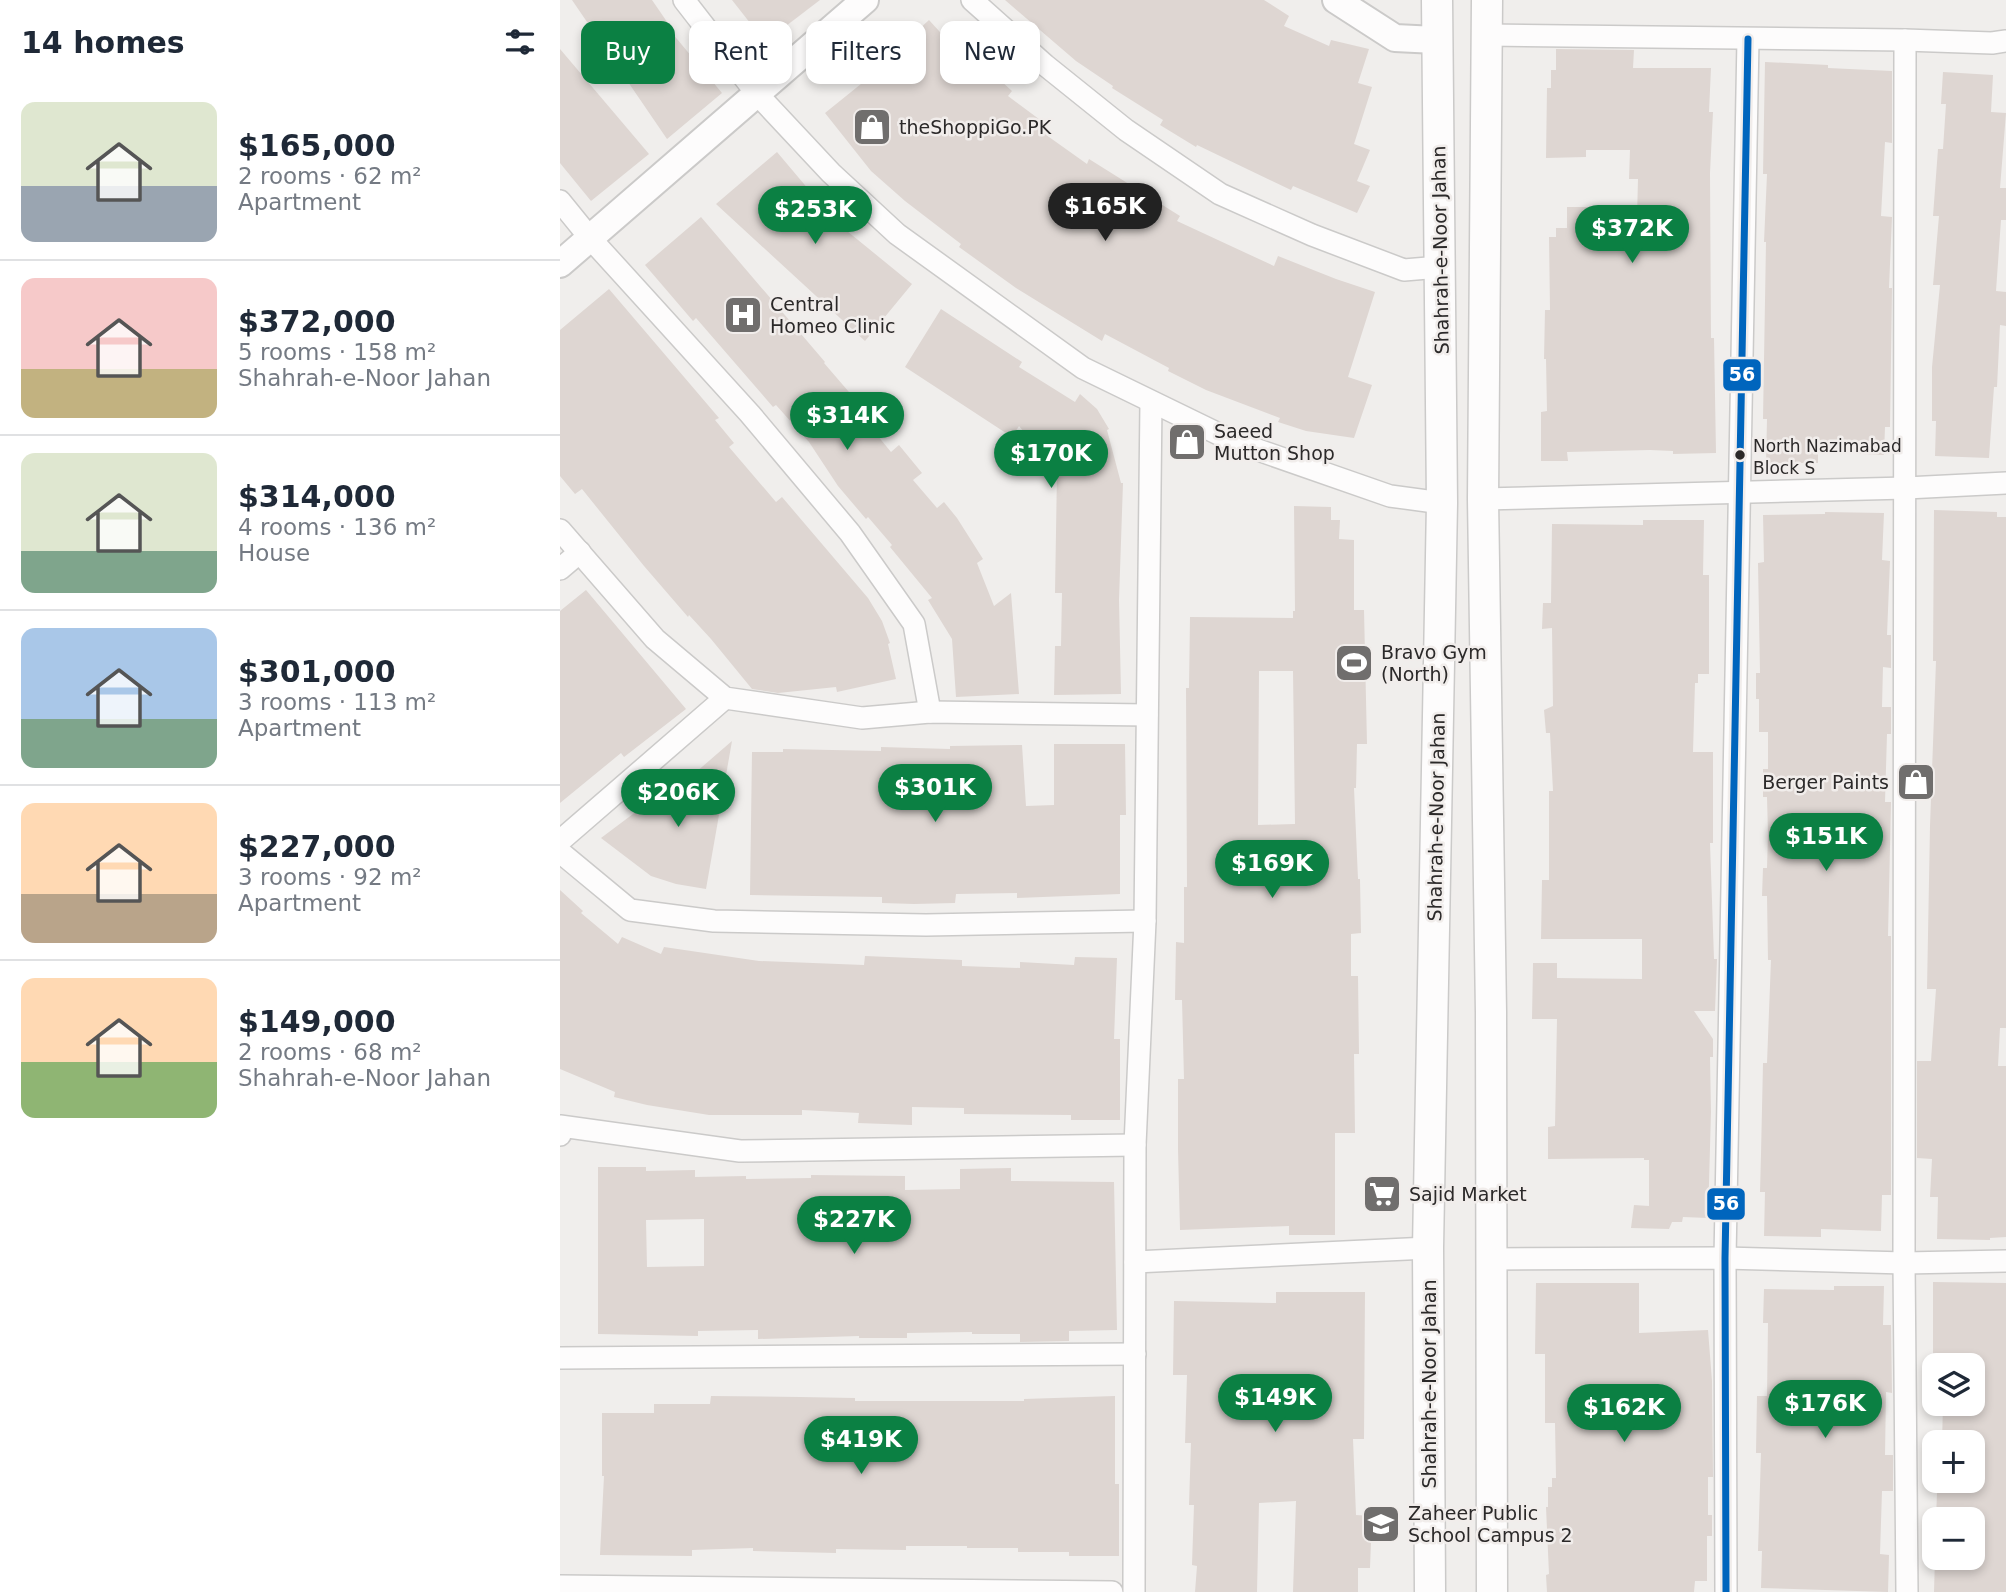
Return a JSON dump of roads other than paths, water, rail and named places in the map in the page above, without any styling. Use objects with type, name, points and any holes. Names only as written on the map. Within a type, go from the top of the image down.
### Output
[{"type":"main road","name":"Shahrah-e-Noor Jahan","points":[[1430,1592],[1428,1248],[1442,503],[1437,0]]},
{"type":"main road","points":[[1487,0],[1483,499],[1492,1012],[1492,1592]]},
{"type":"street","points":[[684,0],[757,94],[831,173],[897,234],[1083,368],[1235,442],[1390,496],[1442,503]]},
{"type":"street","points":[[560,264],[865,0]]},
{"type":"street","points":[[972,0],[1045,65],[1126,130],[1220,194],[1312,235],[1404,271],[1440,267]]},
{"type":"street","points":[[1336,0],[1395,38],[1436,40]]},
{"type":"street","points":[[1487,35],[1992,43],[2006,41]]},
{"type":"street","points":[[1726,1592],[1725,1258],[1748,38]]},
{"type":"street","points":[[1905,40],[1904,1263],[1907,1592]]},
{"type":"street","points":[[560,201],[590,238],[750,414],[850,533],[914,624],[930,712]]},
{"type":"street","points":[[1134,1592],[1135,1145],[1145,921],[1151,402]]},
{"type":"street","points":[[1483,499],[2006,483]]},
{"type":"street","points":[[560,530],[654,639],[726,698],[862,718],[930,712],[1147,715]]},
{"type":"street","points":[[560,569],[580,552]]},
{"type":"street","points":[[560,842],[726,698]]},
{"type":"street","points":[[560,852],[629,910],[715,921],[926,925],[1145,921]]},
{"type":"street","points":[[560,1135],[560,1126],[740,1151],[1135,1145]]},
{"type":"street","points":[[1135,1262],[1428,1248]]},
{"type":"street","points":[[1492,1259],[1725,1258],[1904,1263],[2006,1261]]},
{"type":"street","points":[[560,1358],[1135,1354]]},
{"type":"street","points":[[560,1586],[1111,1592]]},
{"type":"place","name":"theShoppiGo.PK","points":[[872,127]]},
{"type":"place","name":"Central Homeo Clinic","points":[[743,315]]},
{"type":"place","name":"Saeed Mutton Shop","points":[[1187,442]]},
{"type":"place","name":"North Nazimabad Block S","points":[[1740,455]]},
{"type":"place","name":"Bravo Gym (North)","points":[[1354,663]]},
{"type":"place","name":"Berger Paints","points":[[1916,782]]},
{"type":"place","name":"Sajid Market","points":[[1382,1194]]},
{"type":"place","name":"Zaheer Public School Campus 2","points":[[1381,1524]]}]
